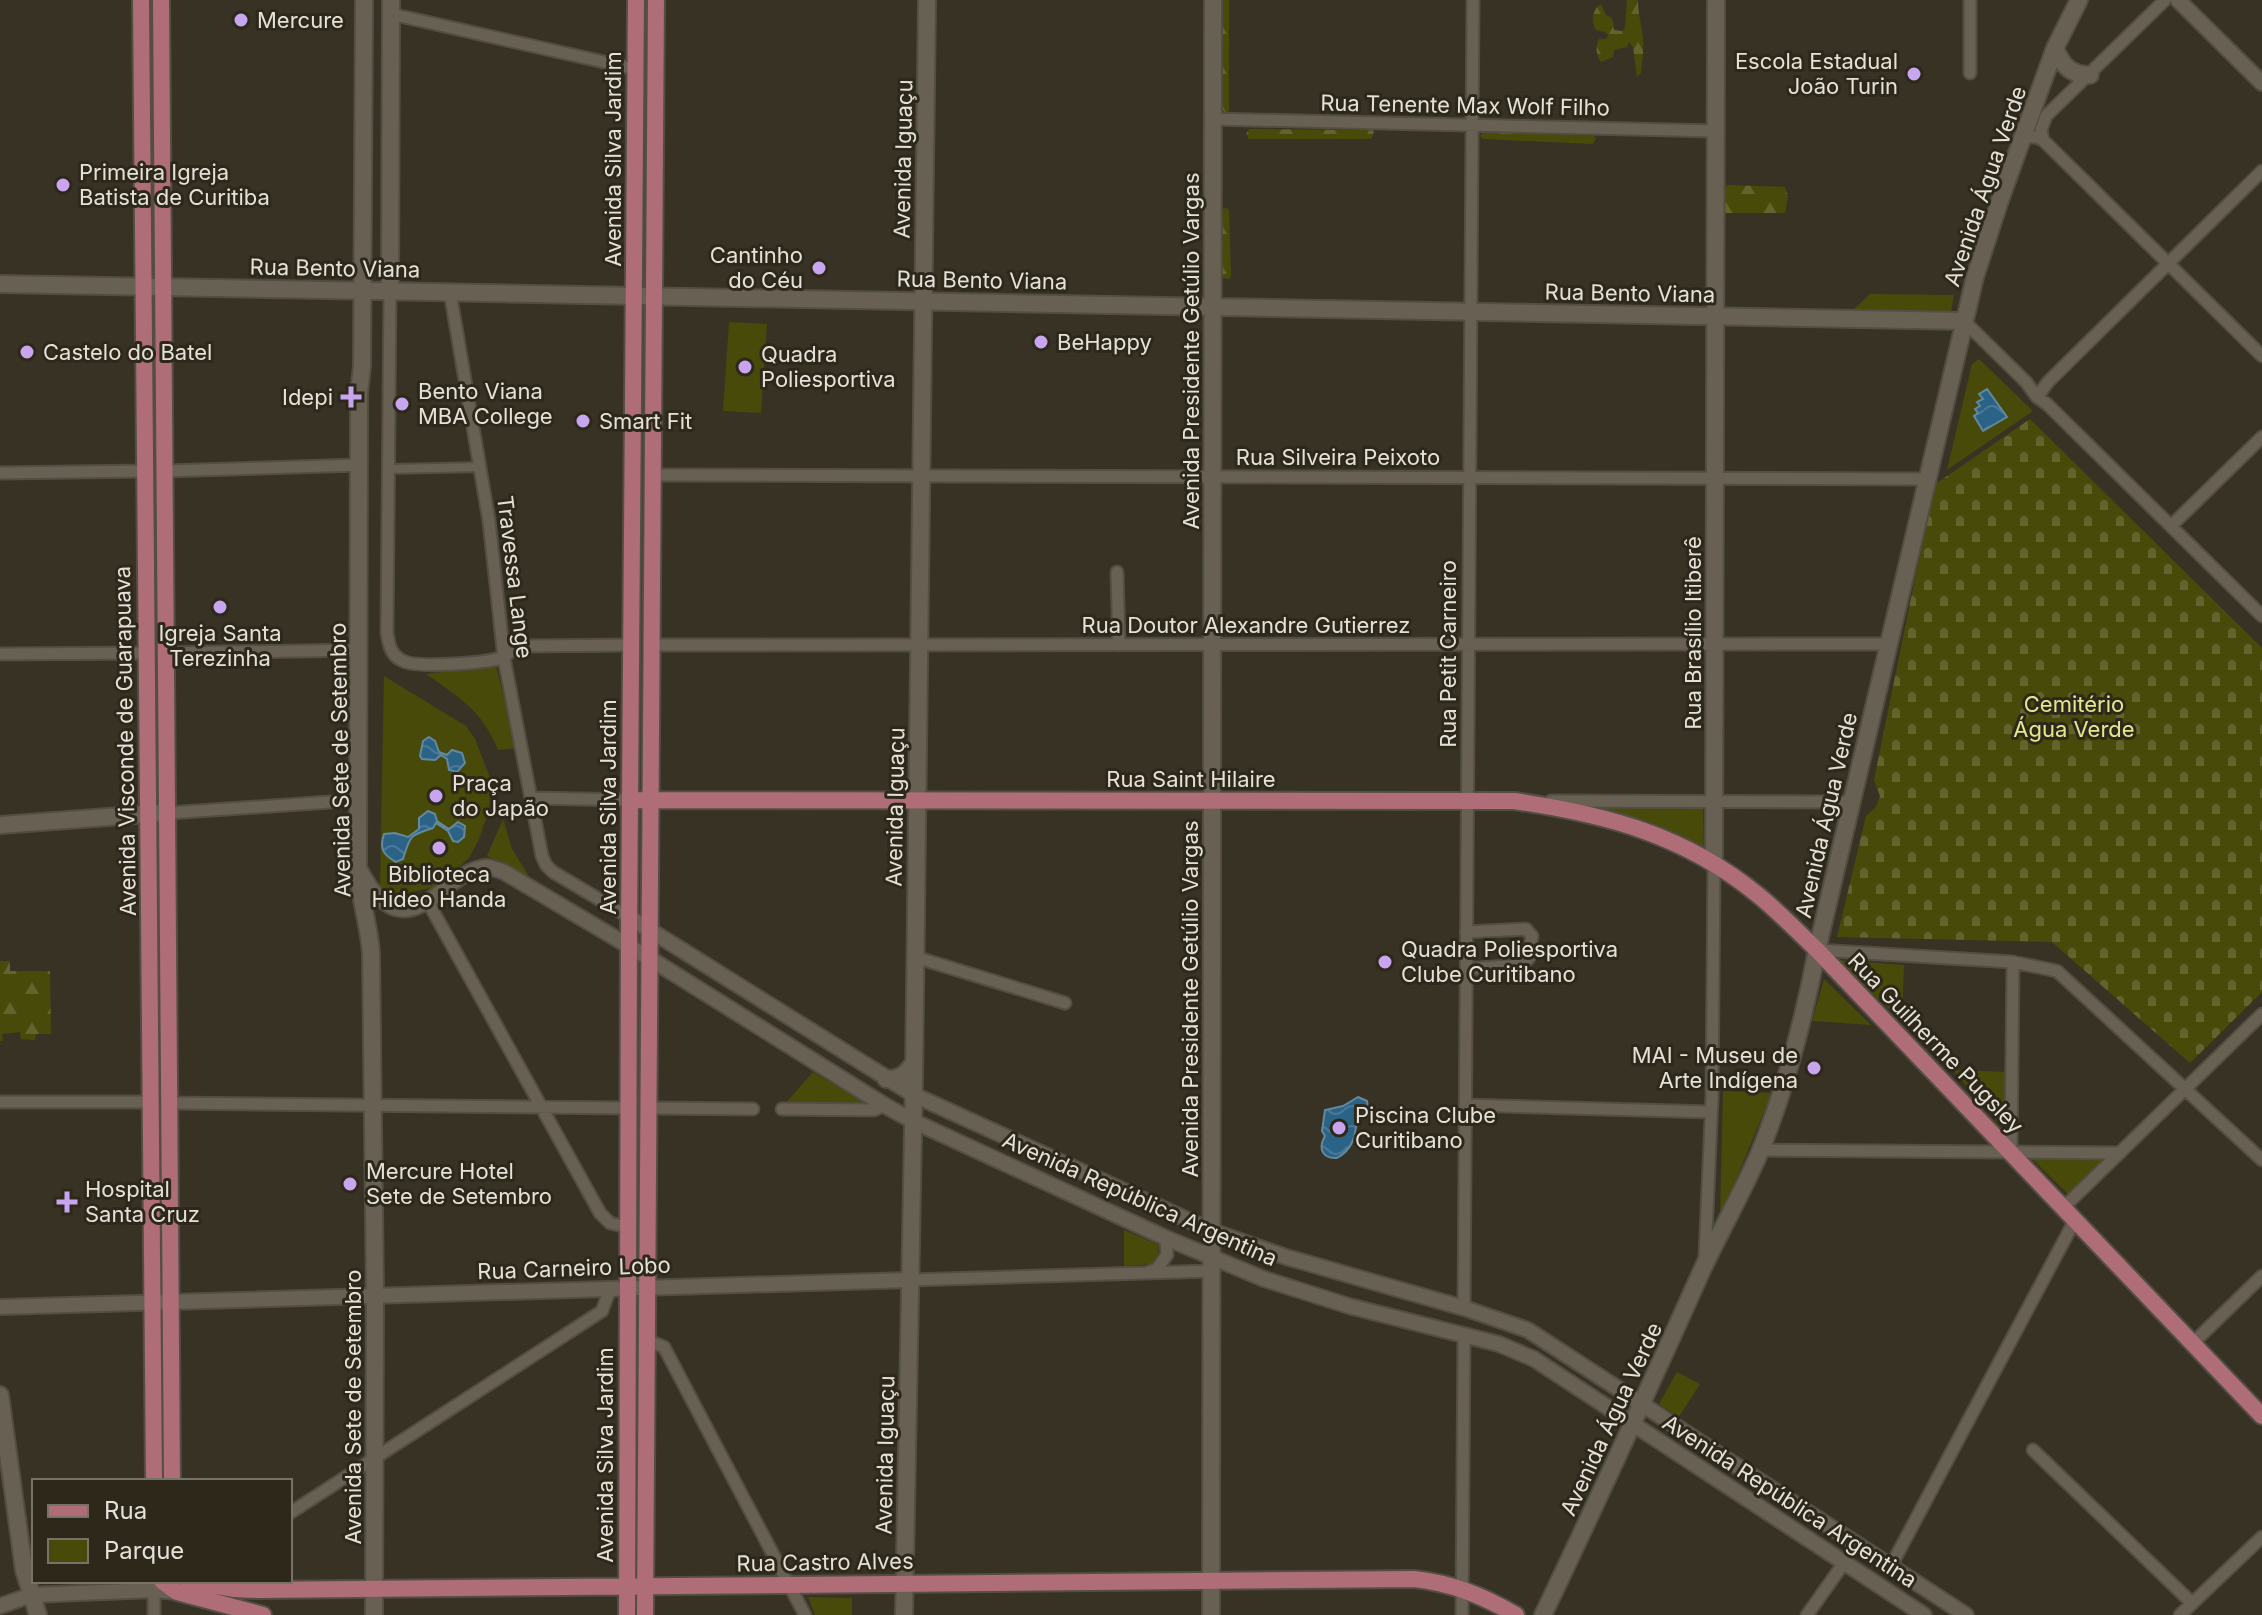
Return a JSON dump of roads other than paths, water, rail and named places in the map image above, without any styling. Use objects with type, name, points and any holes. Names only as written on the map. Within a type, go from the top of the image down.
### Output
[{"type":"main road","name":"Avenida Visconde de Guarapuava","points":[[141,0],[154,1479]]},
{"type":"main road","name":"Avenida Visconde de Guarapuava","points":[[161,0],[172,1479]]},
{"type":"main road","name":"Avenida Sete de Setembro","points":[[364,0],[358,868],[359,891],[369,930],[371,953],[375,1296],[374,1615]]},
{"type":"main road","name":"Avenida Silva Jardim","points":[[627,1615],[627,1310],[619,1288],[627,1227],[636,0]]},
{"type":"main road","name":"Avenida Silva Jardim","points":[[645,1615],[656,0]]},
{"type":"main road","name":"Avenida Iguaçu","points":[[904,1615],[914,1095],[927,0]]},
{"type":"main road","name":"Avenida Presidente Getúlio Vargas","points":[[1211,1615],[1213,0]]},
{"type":"main road","name":"Rua Brasílio Itiberê","points":[[1714,865],[1716,0]]},
{"type":"main road","name":"Avenida Água Verde","points":[[1543,1615],[1760,1150],[1797,1040],[1980,261],[2055,48],[2079,0]]},
{"type":"main road","points":[[390,291],[391,7]]},
{"type":"main road","points":[[2055,48],[2070,70],[2076,74],[2090,75]]},
{"type":"main road","points":[[634,168],[655,154]]},
{"type":"main road","points":[[142,195],[162,166]]},
{"type":"main road","name":"Rua Bento Viana","points":[[0,284],[1964,321]]},
{"type":"main road","points":[[633,393],[653,434]]},
{"type":"main road","points":[[145,438],[164,417]]},
{"type":"main road","points":[[632,528],[652,504]]},
{"type":"main road","points":[[146,546],[165,571]]},
{"type":"main road","points":[[147,743],[166,710]]},
{"type":"main road","name":"Rua Saint Hilaire","points":[[630,800],[1514,801]]},
{"type":"main road","name":"Rua Guilherme Pugsley","points":[[1514,801],[1618,821],[1670,841],[1714,865],[1758,895],[1817,950],[2262,1416]]},
{"type":"main road","points":[[0,825],[168,813]]},
{"type":"main road","points":[[628,1014],[649,990]]},
{"type":"main road","points":[[886,1079],[901,1077],[914,1063]]},
{"type":"main road","points":[[152,1252],[171,1223]]},
{"type":"main road","points":[[0,1395],[24,1570],[38,1615]]},
{"type":"main road","name":"Rua Castro Alves","points":[[182,1586],[245,1590],[1414,1579],[1462,1588],[1516,1615]]},
{"type":"main road","points":[[157,1584],[182,1586],[263,1615]]},
{"type":"street","name":"Rua Petit Carneiro","points":[[1464,1308],[1473,0]]},
{"type":"street","points":[[1970,0],[1970,73]]},
{"type":"street","points":[[2043,140],[2041,130],[2046,116],[2165,0]]},
{"type":"street","points":[[2178,0],[2262,83]]},
{"type":"street","points":[[391,7],[635,69]]},
{"type":"street","name":"Rua Tenente Max Wolf Filho","points":[[1213,119],[1716,131]]},
{"type":"street","points":[[2023,137],[2043,140],[2262,356]]},
{"type":"street","points":[[2037,397],[2048,382],[2262,171]]},
{"type":"street","points":[[390,291],[387,633],[393,654],[401,661],[414,665],[432,665],[504,658],[516,648],[529,646],[631,645]]},
{"type":"street","name":"Travessa Lange","points":[[450,292],[489,521],[504,658],[546,865]]},
{"type":"street","points":[[1964,321],[2026,382],[2037,397],[2262,616]]},
{"type":"street","points":[[2171,526],[2262,437]]},
{"type":"street","points":[[165,471],[359,465]]},
{"type":"street","points":[[389,469],[480,467]]},
{"type":"street","points":[[0,473],[145,471]]},
{"type":"street","name":"Rua Silveira Peixoto","points":[[652,475],[1927,479]]},
{"type":"street","points":[[1117,572],[1119,645]]},
{"type":"street","name":"Rua Doutor Alexandre Gutierrez","points":[[651,645],[1888,644]]},
{"type":"street","points":[[166,653],[360,650]]},
{"type":"street","points":[[0,654],[147,653]]},
{"type":"street","name":"Rua Saint Hilaire","points":[[531,798],[630,800]]},
{"type":"street","points":[[168,813],[359,800]]},
{"type":"street","name":"Rua Saint Hilaire","points":[[1514,801],[1851,802]]},
{"type":"street","name":"Avenida República Argentina","points":[[546,865],[914,1095],[1212,1231],[1286,1257],[1464,1308],[1537,1334],[1966,1615]]},
{"type":"street","name":"Rua Brasílio Itiberê","points":[[1705,1265],[1711,1112],[1714,865]]},
{"type":"street","name":"Avenida República Argentina","points":[[428,902],[461,877],[484,867],[504,872],[649,958],[884,1105],[1166,1238],[1212,1264],[1349,1306],[1516,1350],[1924,1615]]},
{"type":"street","points":[[358,868],[376,895],[387,904],[405,909],[428,902],[600,1213],[610,1223],[627,1227]]},
{"type":"street","points":[[1466,932],[1526,929],[1532,936],[1529,958],[1522,965],[1466,969]]},
{"type":"street","points":[[1817,950],[2013,962],[2051,969],[2063,976],[2262,1160]]},
{"type":"street","points":[[915,957],[1065,1003]]},
{"type":"street","points":[[2011,1153],[2013,962]]},
{"type":"street","points":[[1891,1566],[2069,1214],[2120,1153],[2262,1014]]},
{"type":"street","points":[[0,1102],[151,1102]]},
{"type":"street","points":[[170,1103],[628,1108]]},
{"type":"street","points":[[782,1109],[874,1110],[884,1105]]},
{"type":"street","points":[[1465,1105],[1711,1112]]},
{"type":"street","points":[[648,1108],[753,1109]]},
{"type":"street","points":[[1760,1150],[2120,1153]]},
{"type":"street","points":[[1149,1273],[1163,1263],[1168,1246],[1166,1238]]},
{"type":"street","name":"Rua Carneiro Lobo","points":[[0,1307],[1149,1273],[1212,1264]]},
{"type":"street","points":[[2193,1343],[2262,1276]]},
{"type":"street","points":[[602,1311],[608,1298],[619,1288]]},
{"type":"street","points":[[292,1512],[602,1311],[627,1310]]},
{"type":"street","points":[[1462,1615],[1464,1335]]},
{"type":"street","points":[[646,1340],[664,1347],[805,1615]]},
{"type":"street","points":[[2033,1450],[2192,1603]]},
{"type":"street","points":[[2180,1615],[2262,1537]]},
{"type":"street","points":[[1807,1615],[1844,1563]]},
{"type":"street","points":[[0,1606],[31,1595],[157,1584],[154,1615]]},
{"type":"water","points":[[1987,389],[2007,417],[1983,431],[1974,416],[1978,413],[1975,409],[1980,406],[1977,402],[1983,399],[1979,394]]},
{"type":"water","points":[[429,737],[435,741],[439,752],[447,755],[452,750],[462,753],[465,763],[457,772],[449,770],[447,759],[441,755],[435,760],[422,759],[423,741]]},
{"type":"water","points":[[428,811],[449,829],[458,822],[465,826],[464,837],[458,842],[453,841],[448,831],[436,823],[433,828],[412,837],[403,859],[396,862],[388,857],[382,847],[384,834],[408,837],[419,829],[419,818]]},
{"type":"water","name":"Piscina Clube Curitibano","points":[[1358,1097],[1367,1101],[1368,1108],[1357,1120],[1352,1142],[1347,1151],[1337,1158],[1328,1157],[1322,1148],[1325,1110],[1343,1106]]},
{"type":"place","name":"Mercure","points":[[241,20]]},
{"type":"place","name":"Escola Estadual João Turin","points":[[1914,74]]},
{"type":"place","name":"Primeira Igreja Batista de Curitiba","points":[[63,185]]},
{"type":"place","name":"Cantinho do Céu","points":[[819,268]]},
{"type":"place","name":"BeHappy","points":[[1041,342]]},
{"type":"place","name":"Castelo do Batel","points":[[27,352]]},
{"type":"place","name":"Quadra Poliesportiva","points":[[745,367]]},
{"type":"place","name":"Idepi","points":[[351,397]]},
{"type":"place","name":"Bento Viana MBA College","points":[[402,404]]},
{"type":"place","name":"Smart Fit","points":[[583,421]]},
{"type":"place","name":"Igreja Santa Terezinha","points":[[220,607]]},
{"type":"place","name":"Praça do Japão","points":[[436,796]]},
{"type":"place","name":"Biblioteca Hideo Handa","points":[[439,848]]},
{"type":"place","name":"Quadra Poliesportiva Clube Curitibano","points":[[1385,962]]},
{"type":"place","name":"MAI - Museu de Arte Indígena","points":[[1814,1068]]},
{"type":"place","name":"Piscina Clube Curitibano","points":[[1339,1128]]},
{"type":"place","name":"Mercure Hotel Sete de Setembro","points":[[350,1184]]},
{"type":"place","name":"Hospital Santa Cruz","points":[[67,1202]]},
{"type":"park label","name":"Cemitério Água Verde","points":[[2074,716]]}]
